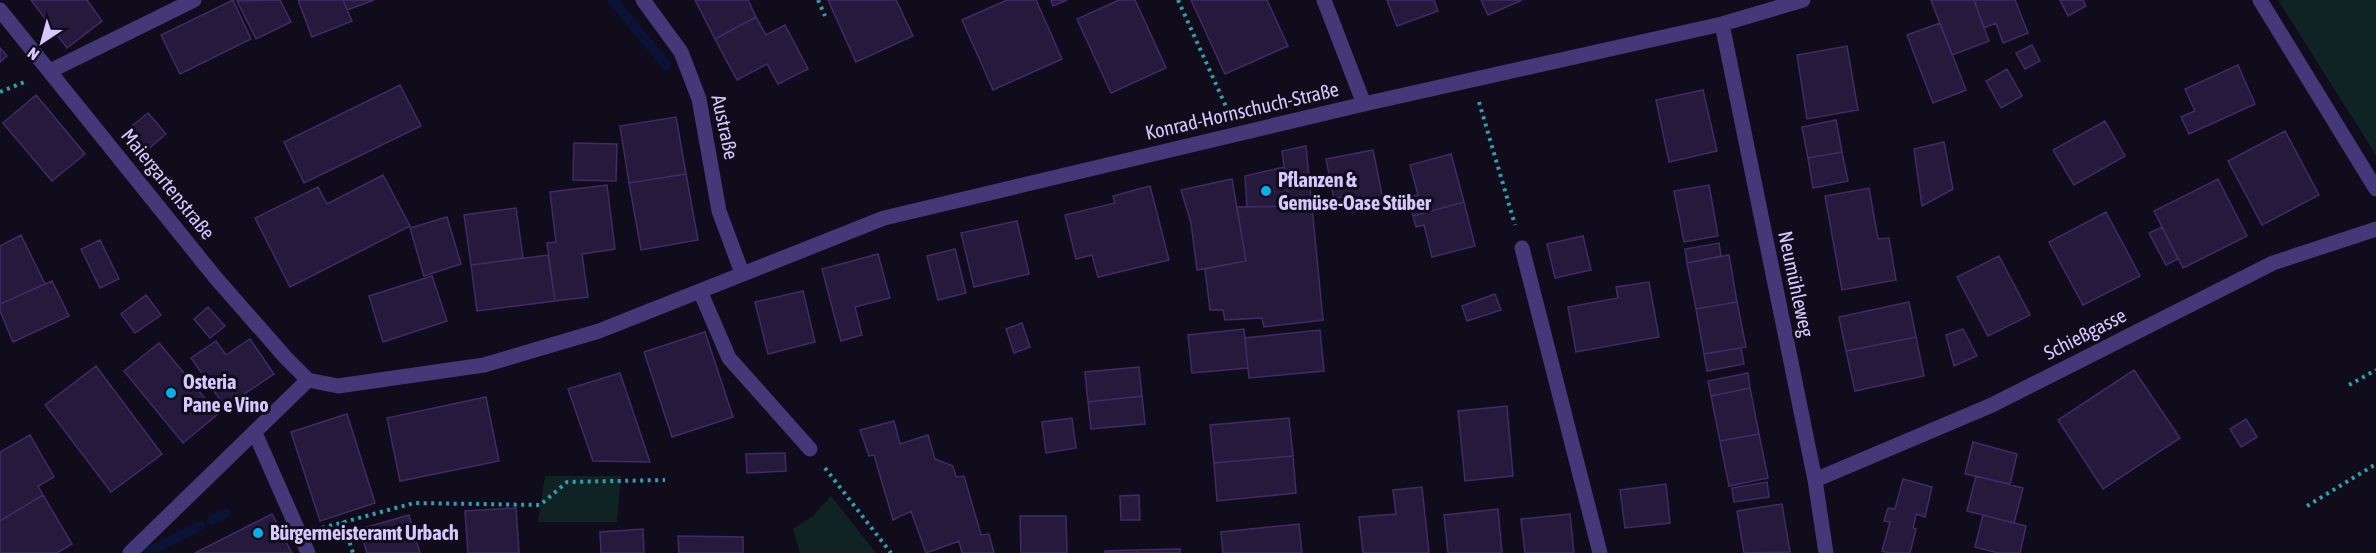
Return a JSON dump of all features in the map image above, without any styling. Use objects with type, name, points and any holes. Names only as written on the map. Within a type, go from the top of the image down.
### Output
[{"type":"street","points":[[50,71],[194,0]]},
{"type":"street","name":"Austraße","points":[[643,0],[681,52],[699,99],[719,211],[742,273]]},
{"type":"street","points":[[1324,0],[1364,104]]},
{"type":"street","name":"Konrad-Hornschuch-Straße","points":[[308,380],[338,386],[484,365],[599,332],[884,218],[1364,104],[1722,24],[1803,0]]},
{"type":"street","points":[[2260,0],[2376,189]]},
{"type":"street","name":"Maiergartenstraße","points":[[0,10],[215,277],[308,380]]},
{"type":"street","name":"Neumühleweg","points":[[1722,24],[1815,480],[1826,553]]},
{"type":"street","name":"Schießgasse","points":[[1815,480],[1992,405],[2273,263],[2376,229]]},
{"type":"street","points":[[1522,248],[1600,553]]},
{"type":"street","points":[[700,291],[729,358],[810,449]]},
{"type":"street","points":[[130,553],[308,380]]},
{"type":"street","points":[[255,433],[308,553]]},
{"type":"path","points":[[818,0],[825,16]]},
{"type":"path","points":[[1180,1],[1238,134]]},
{"type":"path","points":[[1472,79],[1522,248]]},
{"type":"path","points":[[2349,385],[2376,370]]},
{"type":"path","points":[[810,449],[891,553]]},
{"type":"path","points":[[2307,506],[2376,464]]},
{"type":"path","points":[[302,535],[343,521],[414,503],[540,505],[567,482],[664,480]]},
{"type":"path","points":[[343,521],[353,553]]},
{"type":"green space","points":[[2278,0],[2376,0],[2376,155]]},
{"type":"green space","points":[[545,476],[621,476],[617,522],[538,522]]},
{"type":"green space","points":[[831,496],[876,553],[800,553],[793,529],[814,515]]},
{"type":"building","points":[[31,0],[87,0],[102,21],[67,48]]},
{"type":"building","points":[[233,0],[251,39],[180,74],[161,35]]},
{"type":"building","points":[[280,0],[291,22],[256,39],[237,1]]},
{"type":"building","points":[[298,0],[343,0],[352,21],[312,37]]},
{"type":"building","points":[[343,0],[374,0],[347,10]]},
{"type":"building","points":[[695,0],[748,0],[756,17],[715,39]]},
{"type":"building","points":[[828,0],[896,0],[913,36],[856,62]]},
{"type":"building","points":[[1007,0],[1036,0],[1062,59],[993,90],[962,20]]},
{"type":"building","points":[[1051,0],[1067,0],[1053,6]]},
{"type":"building","points":[[1119,0],[1135,0],[1166,68],[1111,93],[1077,19]]},
{"type":"building","points":[[1191,0],[1267,0],[1288,46],[1225,74]]},
{"type":"building","points":[[1387,0],[1434,0],[1438,11],[1397,26]]},
{"type":"building","points":[[1481,0],[1522,0],[1488,15]]},
{"type":"building","points":[[1931,0],[1974,0],[1989,41],[1952,55]]},
{"type":"building","points":[[1974,0],[2015,0],[2028,33],[2003,43],[1996,23],[1984,28]]},
{"type":"building","points":[[2060,0],[2083,0],[2086,6],[2068,16]]},
{"type":"building","points":[[756,17],[766,35],[785,25],[808,69],[778,84],[767,64],[737,80],[715,39]]},
{"type":"building","points":[[1940,23],[1966,90],[1933,103],[1907,35]]},
{"type":"building","points":[[2032,45],[2040,61],[2025,69],[2016,53]]},
{"type":"building","points":[[1847,46],[1858,110],[1807,119],[1797,55]]},
{"type":"building","points":[[0,48],[7,56],[0,62]]},
{"type":"building","points":[[2238,65],[2255,104],[2189,134],[2181,117],[2195,111],[2185,89]]},
{"type":"building","points":[[2007,69],[2022,96],[2001,108],[1986,81]]},
{"type":"building","points":[[400,85],[421,126],[304,183],[284,142]]},
{"type":"building","points":[[1703,90],[1717,151],[1669,162],[1656,100]]},
{"type":"building","points":[[36,95],[85,154],[52,181],[3,123]]},
{"type":"building","points":[[148,113],[166,134],[146,151],[128,129]]},
{"type":"building","points":[[676,117],[686,174],[629,183],[620,126]]},
{"type":"building","points":[[1836,120],[1842,152],[1808,158],[1802,127]]},
{"type":"building","points":[[2105,121],[2125,156],[2074,185],[2053,150]]},
{"type":"building","points":[[2285,131],[2319,195],[2262,225],[2228,161]]},
{"type":"building","points":[[1944,142],[1953,189],[1922,206],[1914,149]]},
{"type":"building","points":[[574,143],[617,144],[616,181],[573,180]]},
{"type":"building","points":[[1306,146],[1323,320],[1264,327],[1262,318],[1225,320],[1223,310],[1210,310],[1205,269],[1246,261],[1237,207],[1290,206],[1282,151]]},
{"type":"building","points":[[1373,150],[1384,205],[1352,212],[1349,195],[1334,199],[1326,159]]},
{"type":"building","points":[[1842,152],[1848,181],[1813,188],[1808,158]]},
{"type":"building","points":[[1451,154],[1464,202],[1413,216],[1408,197],[1418,195],[1410,165]]},
{"type":"building","points":[[1284,167],[1290,206],[1247,207],[1245,176]]},
{"type":"building","points":[[686,174],[698,240],[641,250],[629,183]]},
{"type":"building","points":[[383,175],[410,226],[290,287],[255,218],[318,187],[327,204]]},
{"type":"building","points":[[1232,179],[1246,261],[1197,270],[1191,223],[1181,190]]},
{"type":"building","points":[[2218,179],[2247,236],[2183,268],[2154,211]]},
{"type":"building","points":[[607,185],[615,249],[582,254],[588,297],[555,301],[547,243],[556,242],[550,192]]},
{"type":"building","points":[[1709,185],[1718,236],[1684,242],[1674,191]]},
{"type":"building","points":[[1150,186],[1169,260],[1098,277],[1092,255],[1076,259],[1065,215],[1115,203],[1113,196]]},
{"type":"building","points":[[1869,188],[1878,239],[1889,238],[1896,280],[1842,290],[1825,196]]},
{"type":"building","points":[[1464,202],[1475,246],[1432,257],[1424,225],[1416,227],[1413,216]]},
{"type":"building","points":[[516,208],[523,258],[471,265],[464,215]]},
{"type":"building","points":[[2106,212],[2140,276],[2083,305],[2049,242]]},
{"type":"building","points":[[447,217],[461,264],[424,276],[410,228]]},
{"type":"building","points":[[1017,221],[1029,274],[974,287],[961,233]]},
{"type":"building","points":[[2162,227],[2178,259],[2166,265],[2149,233]]},
{"type":"building","points":[[21,235],[45,284],[0,304],[0,246]]},
{"type":"building","points":[[1583,236],[1591,270],[1555,278],[1547,244]]},
{"type":"building","points":[[100,240],[119,279],[100,288],[81,249]]},
{"type":"building","points":[[1719,243],[1721,256],[1687,263],[1685,249]]},
{"type":"building","points":[[955,249],[966,293],[938,300],[927,256]]},
{"type":"building","points":[[878,254],[890,298],[855,307],[862,335],[841,341],[822,269]]},
{"type":"building","points":[[548,255],[555,301],[477,311],[471,265]]},
{"type":"building","points":[[1729,255],[1737,302],[1696,309],[1687,263]]},
{"type":"building","points":[[1999,256],[2030,315],[1988,336],[1957,277]]},
{"type":"building","points":[[432,276],[447,321],[383,342],[369,296]]},
{"type":"building","points":[[52,281],[69,316],[13,342],[0,311],[0,304]]},
{"type":"building","points":[[1649,282],[1659,337],[1576,352],[1568,307],[1618,298],[1616,287]]},
{"type":"building","points":[[803,291],[815,342],[768,354],[755,302]]},
{"type":"building","points":[[1495,294],[1501,310],[1467,321],[1462,306]]},
{"type":"building","points":[[146,295],[161,315],[135,333],[121,314]]},
{"type":"building","points":[[1737,302],[1746,347],[1704,354],[1696,309]]},
{"type":"building","points":[[1909,302],[1916,337],[1846,351],[1839,317]]},
{"type":"building","points":[[208,307],[225,326],[210,338],[194,319]]},
{"type":"building","points":[[1022,323],[1030,347],[1014,353],[1006,329]]},
{"type":"building","points":[[1244,329],[1248,368],[1192,373],[1188,335]]},
{"type":"building","points":[[1963,329],[1977,356],[1954,366],[1946,335]]},
{"type":"building","points":[[1320,330],[1324,371],[1249,378],[1245,338]]},
{"type":"building","points":[[705,332],[733,417],[672,437],[644,352]]},
{"type":"building","points":[[1916,337],[1924,376],[1855,391],[1846,351]]},
{"type":"building","points":[[250,339],[274,374],[225,407],[191,358],[216,341],[226,355]]},
{"type":"building","name":"Osteria Pane e Vino","points":[[159,343],[218,414],[183,443],[124,371]]},
{"type":"building","points":[[1741,348],[1744,364],[1707,371],[1704,354]]},
{"type":"building","points":[[96,366],[162,454],[111,492],[45,405]]},
{"type":"building","points":[[1139,367],[1142,396],[1088,402],[1085,372]]},
{"type":"building","points":[[2134,370],[2180,438],[2103,489],[2058,420]]},
{"type":"building","points":[[620,373],[650,462],[593,461],[568,389]]},
{"type":"building","points":[[1748,373],[1750,388],[1711,396],[1708,381]]},
{"type":"building","points":[[1750,388],[1759,434],[1720,441],[1711,396]]},
{"type":"building","points":[[1142,396],[1145,424],[1091,429],[1088,402]]},
{"type":"building","points":[[486,397],[499,461],[400,481],[387,418]]},
{"type":"building","points":[[1507,406],[1513,476],[1465,481],[1458,411]]},
{"type":"building","points":[[347,414],[375,503],[320,521],[291,432]]},
{"type":"building","points":[[1072,418],[1076,448],[1046,453],[1042,422]]},
{"type":"building","points":[[1289,418],[1293,456],[1214,463],[1210,425]]},
{"type":"building","points":[[2246,419],[2257,437],[2241,447],[2230,429]]},
{"type":"building","points":[[894,421],[900,444],[928,435],[935,459],[953,466],[956,477],[964,476],[981,535],[989,534],[994,553],[962,553],[959,541],[926,553],[911,511],[893,520],[874,455],[869,456],[860,430]]},
{"type":"building","points":[[1759,434],[1768,478],[1729,486],[1720,441]]},
{"type":"building","points":[[30,435],[54,477],[38,486],[43,495],[0,521],[0,452]]},
{"type":"building","points":[[1973,442],[2017,454],[2010,484],[1965,474]]},
{"type":"building","points":[[785,453],[786,471],[747,473],[746,454]]},
{"type":"building","points":[[1293,456],[1296,493],[1217,501],[1214,463]]},
{"type":"building","points":[[1976,476],[2023,488],[2014,523],[1967,511]]},
{"type":"building","points":[[1903,479],[1932,487],[1925,517],[1916,514],[1913,528],[1916,529],[1910,553],[1889,553],[1882,551],[1890,522],[1884,521],[1888,508],[1895,509]]},
{"type":"building","points":[[1767,482],[1769,497],[1734,502],[1732,488]]},
{"type":"building","points":[[1666,484],[1670,523],[1625,528],[1620,490]]},
{"type":"building","points":[[1422,487],[1429,553],[1363,553],[1359,517],[1396,514],[1393,490]]},
{"type":"building","points":[[43,495],[72,544],[57,553],[0,553],[0,521]]},
{"type":"building","points":[[1139,495],[1140,520],[1121,520],[1120,496]]},
{"type":"building","points":[[1782,504],[1790,552],[1744,553],[1737,511]]},
{"type":"building","points":[[516,508],[519,553],[468,553],[465,511]]},
{"type":"building","points":[[1498,509],[1502,553],[1448,553],[1444,515]]},
{"type":"building","name":"Bürgermeisteramt Urbach","points":[[272,514],[292,553],[195,553]]},
{"type":"building","points":[[1570,514],[1574,553],[1525,553],[1521,519]]},
{"type":"building","points":[[409,515],[420,553],[367,553],[360,529]]},
{"type":"building","points":[[1983,515],[2026,526],[2020,553],[1998,553],[1975,547]]},
{"type":"building","points":[[1020,516],[1066,516],[1067,553],[1021,553]]},
{"type":"building","points":[[1299,524],[1302,553],[1223,553],[1221,532]]},
{"type":"building","points":[[643,529],[644,553],[601,553],[600,532]]},
{"type":"building","points":[[678,536],[743,537],[743,553],[679,553]]},
{"type":"building","points":[[1180,549],[1180,553],[1137,553],[1137,550]]},
{"type":"building","points":[[1137,550],[1137,553],[1105,553],[1105,551]]},
{"type":"waterway","points":[[613,0],[666,65]]},
{"type":"waterway","points":[[212,520],[226,513]]},
{"type":"waterway","points":[[150,551],[200,526]]},
{"type":"place","name":"Pflanzen & Gemüse-Oase Stüber","points":[[1266,191]]},
{"type":"place","name":"Osteria Pane e Vino","points":[[171,393]]},
{"type":"place","name":"Bürgermeisteramt Urbach","points":[[258,533]]}]
